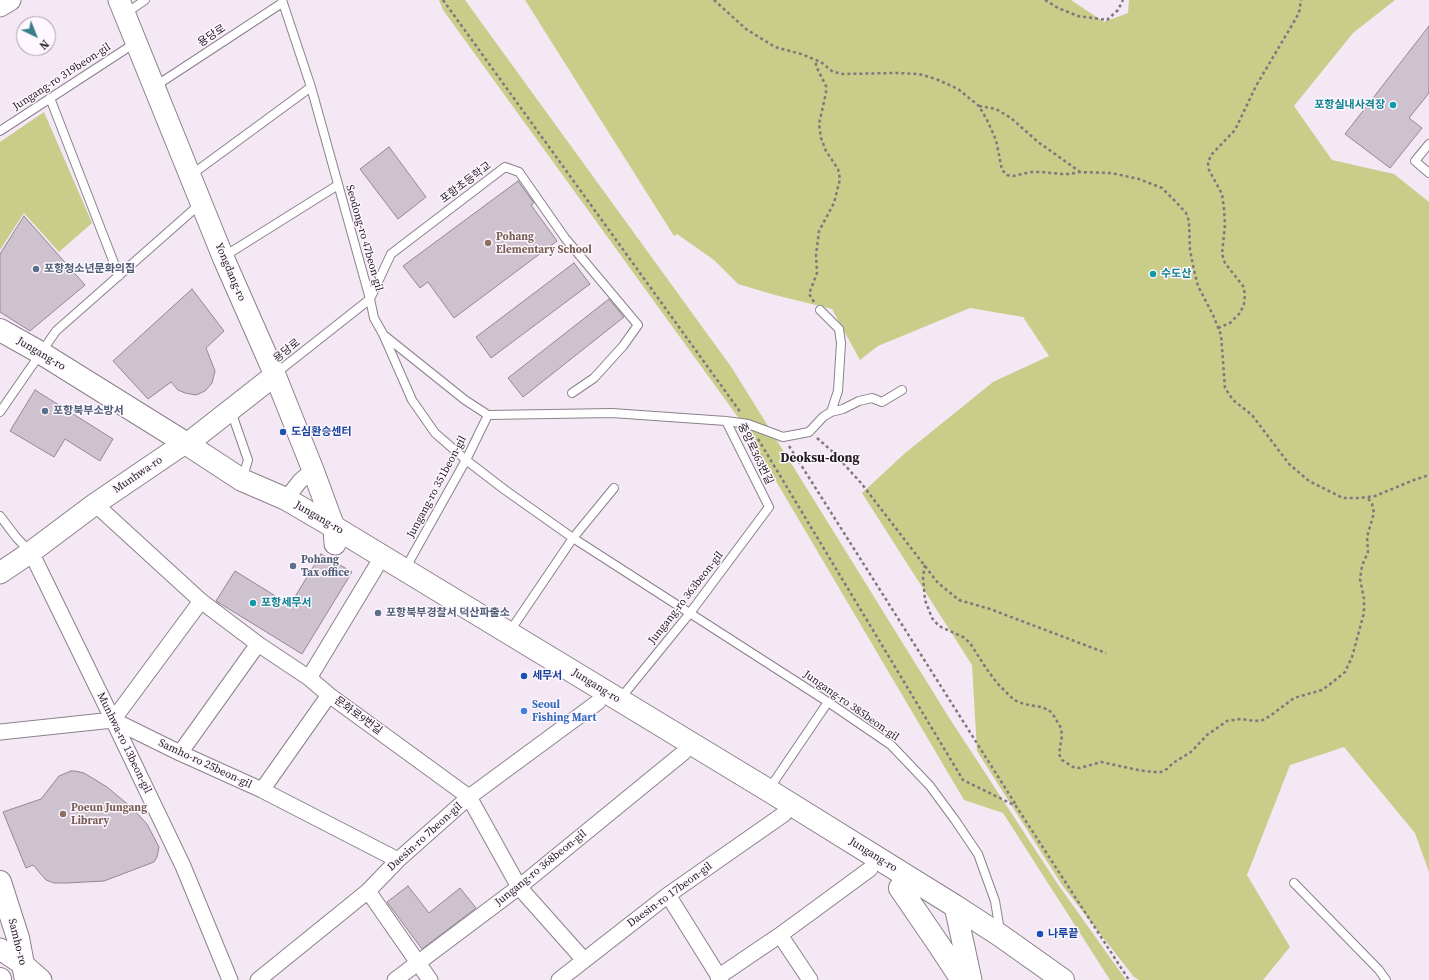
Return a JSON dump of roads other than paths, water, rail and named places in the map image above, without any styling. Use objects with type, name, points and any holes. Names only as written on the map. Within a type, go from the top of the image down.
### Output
[{"type":"main road","points":[[0,6],[10,0]]},
{"type":"main road","name":"Yongdang-ro","points":[[122,7],[223,257],[275,375],[313,470],[335,535]]},
{"type":"main road","name":"Jungang-ro","points":[[0,330],[36,359],[335,535],[405,570],[509,632],[683,753],[784,814],[900,888],[1001,936],[1063,980]]},
{"type":"main road","name":"Jungang-ro","points":[[0,346],[36,359]]},
{"type":"main road","name":"Munhwa-ro","points":[[0,573],[31,552],[95,504],[183,446],[275,375]]},
{"type":"main road","name":"Jungang-ro","points":[[183,446],[242,480],[286,499],[376,567],[608,701],[768,790],[957,915],[1041,980]]},
{"type":"main road","name":"Samho-ro","points":[[0,882],[18,938],[25,973]]},
{"type":"main road","points":[[900,888],[962,980]]},
{"type":"main road","points":[[957,915],[971,980]]},
{"type":"main road","points":[[0,949],[25,973],[40,980]]},
{"type":"street","points":[[286,499],[300,481],[313,470]]},
{"type":"street","name":"문화로9번길","points":[[95,504],[201,601],[258,644],[309,678],[329,695],[469,797],[519,887],[584,960]]},
{"type":"street","name":"Munhwa-ro 13beon-gil","points":[[31,552],[183,866],[230,980]]},
{"type":"street","points":[[309,678],[376,567]]},
{"type":"street","points":[[0,732],[113,720],[201,601]]},
{"type":"street","points":[[180,753],[258,644]]},
{"type":"street","points":[[262,790],[329,695]]},
{"type":"street","name":"Daesin-ro 7beon-gil","points":[[258,980],[368,891],[398,860],[469,797],[608,701]]},
{"type":"street","name":"Samho-ro 25beon-gil","points":[[113,720],[180,753],[262,790],[398,860]]},
{"type":"street","name":"Jungang-ro 368beon-gil","points":[[395,980],[519,887],[683,753]]},
{"type":"street","name":"Daesin-ro 17beon-gil","points":[[567,977],[584,960],[668,895],[784,814]]},
{"type":"street","points":[[668,895],[720,978],[870,869]]},
{"type":"street","points":[[368,891],[430,980]]},
{"type":"street","points":[[780,935],[810,980]]},
{"type":"lane","points":[[122,7],[145,0]]},
{"type":"lane","name":"용당로","points":[[154,87],[282,1]]},
{"type":"lane","name":"Seodong-ro 47beon-gil","points":[[282,1],[311,88],[374,318],[383,334],[412,400],[435,433],[466,460],[505,490],[573,538]]},
{"type":"lane","name":"Jungang-ro 319beon-gil","points":[[0,131],[136,42]]},
{"type":"lane","points":[[190,176],[311,88]]},
{"type":"lane","points":[[50,98],[119,276]]},
{"type":"lane","points":[[1429,144],[1415,161],[1429,173]]},
{"type":"lane","name":"포항초등학교","points":[[370,299],[391,254],[505,167],[519,172],[565,238],[638,325],[623,346],[594,378],[572,393]]},
{"type":"lane","points":[[223,257],[338,185]]},
{"type":"lane","points":[[0,412],[56,331],[201,203]]},
{"type":"lane","name":"용당로","points":[[275,375],[370,299]]},
{"type":"lane","points":[[820,310],[839,329],[841,343],[838,391],[832,412]]},
{"type":"lane","points":[[383,334],[465,400],[488,415]]},
{"type":"lane","points":[[832,412],[843,409],[859,401],[872,398],[882,402],[902,390]]},
{"type":"lane","points":[[231,410],[248,460],[242,480]]},
{"type":"lane","name":"중앙로363번길","points":[[488,415],[612,413],[726,421],[748,424],[783,437],[809,432],[822,417],[832,412]]},
{"type":"lane","name":"Jungang-ro 351beon-gil","points":[[405,570],[466,460],[488,415]]},
{"type":"lane","name":"Jungang-ro 363beon-gil","points":[[608,701],[690,613],[769,507],[726,421]]},
{"type":"lane","points":[[509,632],[573,538],[614,488]]},
{"type":"lane","points":[[0,516],[16,537],[31,552]]},
{"type":"lane","name":"Jungang-ro 385beon-gil","points":[[573,538],[828,702],[891,745],[930,786],[956,820],[978,854],[994,901],[1001,936]]},
{"type":"lane","points":[[768,790],[828,702]]},
{"type":"lane","points":[[1294,883],[1386,980]]},
{"type":"place","name":"포항실내사격장","points":[[1393,105]]},
{"type":"place","name":"Pohang Elementary School","points":[[488,243]]},
{"type":"place","name":"포항청소년문화의집","points":[[36,269]]},
{"type":"place","name":"수도산","points":[[1153,274]]},
{"type":"place","name":"포항북부소방서","points":[[45,411]]},
{"type":"place","name":"도심환승센터","points":[[283,432]]},
{"type":"place","name":"Pohang Tax office","points":[[293,566]]},
{"type":"place","name":"포항세무서","points":[[253,603]]},
{"type":"place","name":"포항북부경찰서 덕산파출소","points":[[378,613]]},
{"type":"place","name":"세무서","points":[[524,676]]},
{"type":"place","name":"Seoul Fishing Mart","points":[[524,711]]},
{"type":"place","name":"Poeun Jungang Library","points":[[63,814]]},
{"type":"place","name":"나루끝","points":[[1040,934]]},
{"type":"district","name":"Deoksu-dong","points":[[820,459]]}]
